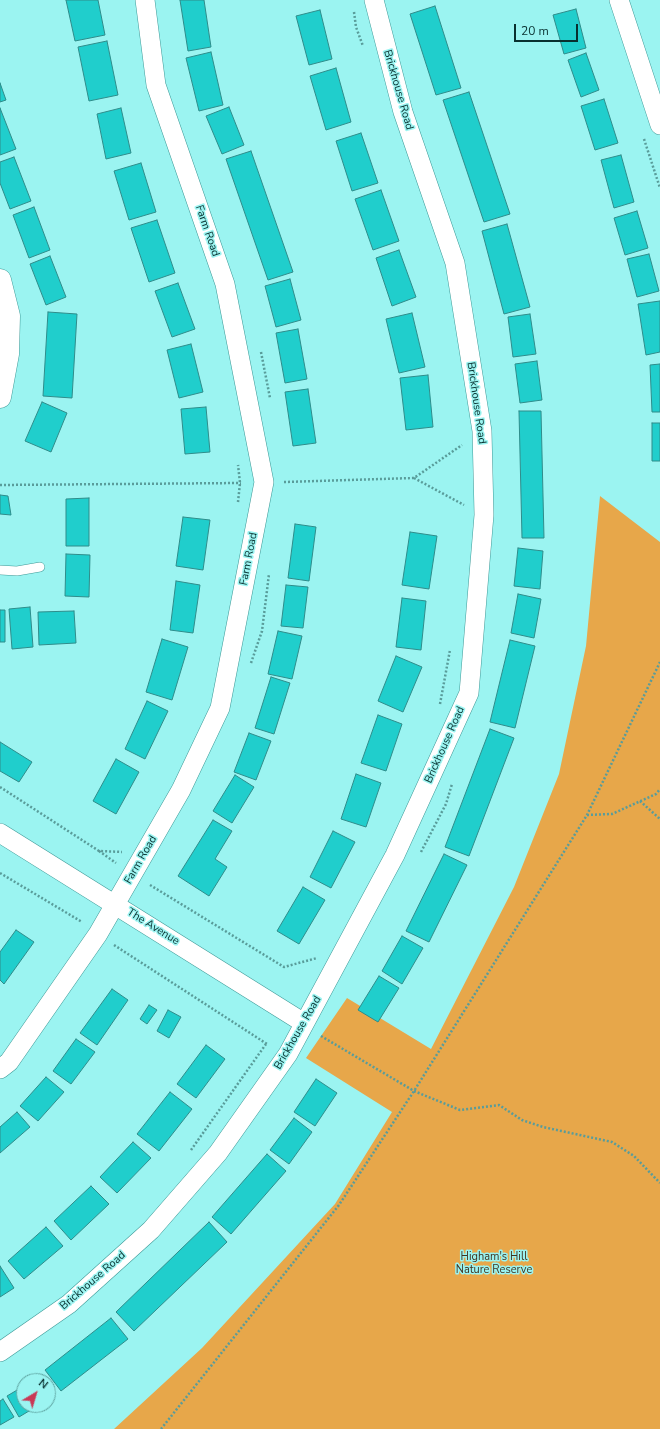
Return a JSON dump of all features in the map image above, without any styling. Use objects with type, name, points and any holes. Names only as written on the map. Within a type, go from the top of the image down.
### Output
[{"type":"street","name":"Farm Road","points":[[0,1069],[9,1062],[98,934],[181,790],[220,708],[264,482],[225,284],[156,85],[145,0]]},
{"type":"street","name":"Brickhouse Road","points":[[0,1352],[69,1304],[151,1230],[218,1153],[288,1054],[395,855],[469,693],[484,515],[482,431],[455,263],[403,112],[374,0]]},
{"type":"street","points":[[619,0],[660,125]]},
{"type":"street","points":[[0,280],[9,316],[8,354],[0,397]]},
{"type":"street","name":"The Avenue","points":[[0,832],[304,1023]]},
{"type":"lane","points":[[0,570],[17,571],[40,567]]},
{"type":"path","points":[[354,7],[356,27],[364,49]]},
{"type":"path","points":[[261,350],[271,403]]},
{"type":"path","points":[[463,444],[464,452]]},
{"type":"path","points":[[237,506],[240,483],[238,459]]},
{"type":"path","points":[[414,478],[466,506],[466,498]]},
{"type":"path","points":[[250,667],[262,631],[269,568]]},
{"type":"path","points":[[440,705],[452,643]]},
{"type":"path","points":[[161,1429],[339,1205],[414,1091],[587,815],[660,662]]},
{"type":"path","points":[[420,853],[446,804],[452,782]]},
{"type":"path","points":[[0,787],[99,851],[123,852],[127,846]]},
{"type":"path","points":[[587,815],[612,814],[656,794],[660,789]]},
{"type":"path","points":[[640,801],[660,819]]},
{"type":"path","points":[[0,873],[84,923],[98,934],[266,1044],[288,1054]]},
{"type":"path","points":[[146,882],[284,967],[322,956]]},
{"type":"path","points":[[304,1023],[316,1033],[414,1091],[460,1110],[499,1105],[522,1120],[543,1127],[612,1142],[634,1156],[660,1183]]},
{"type":"path","points":[[190,1151],[266,1044]]},
{"type":"green space","name":"Higham's Hill Nature Reserve","points":[[600,496],[660,542],[660,1429],[114,1429],[202,1348],[335,1204],[392,1112],[306,1058],[347,998],[431,1049],[514,887],[559,774],[586,646]]},
{"type":"building","points":[[66,0],[98,0],[105,35],[75,41]]},
{"type":"building","points":[[180,0],[204,0],[211,47],[188,51]]},
{"type":"building","points":[[435,6],[461,88],[436,95],[410,14]]},
{"type":"building","points":[[576,9],[586,48],[564,54],[553,15]]},
{"type":"building","points":[[320,10],[332,59],[309,65],[296,16]]},
{"type":"building","points":[[107,41],[118,95],[89,101],[78,47]]},
{"type":"building","points":[[211,52],[223,105],[199,111],[186,58]]},
{"type":"building","points":[[586,53],[599,90],[581,97],[568,60]]},
{"type":"building","points":[[336,68],[351,122],[326,130],[310,76]]},
{"type":"building","points":[[0,83],[6,100],[0,102]]},
{"type":"building","points":[[469,92],[510,214],[484,222],[443,100]]},
{"type":"building","points":[[604,99],[618,143],[595,150],[581,106]]},
{"type":"building","points":[[229,107],[244,145],[222,154],[206,116]]},
{"type":"building","points":[[0,108],[16,149],[0,155]]},
{"type":"building","points":[[121,108],[131,153],[106,159],[97,114]]},
{"type":"building","points":[[361,133],[378,183],[352,191],[336,141]]},
{"type":"building","points":[[251,151],[293,272],[268,280],[226,159]]},
{"type":"building","points":[[621,155],[634,202],[614,208],[601,160]]},
{"type":"building","points":[[14,157],[31,201],[10,209],[0,183],[0,162]]},
{"type":"building","points":[[141,163],[156,212],[129,220],[114,171]]},
{"type":"building","points":[[381,190],[399,241],[373,250],[355,199]]},
{"type":"building","points":[[34,207],[50,250],[29,258],[13,215]]},
{"type":"building","points":[[637,211],[648,248],[625,255],[614,218]]},
{"type":"building","points":[[157,220],[175,273],[149,282],[131,228]]},
{"type":"building","points":[[507,224],[530,307],[504,314],[482,231]]},
{"type":"building","points":[[399,250],[416,297],[392,306],[376,258]]},
{"type":"building","points":[[649,254],[659,291],[637,297],[627,259]]},
{"type":"building","points":[[50,256],[66,297],[46,305],[30,264]]},
{"type":"building","points":[[290,279],[301,320],[276,327],[265,286]]},
{"type":"building","points":[[178,283],[195,329],[172,337],[155,291]]},
{"type":"building","points":[[660,301],[660,352],[646,355],[638,304]]},
{"type":"building","points":[[48,312],[77,314],[72,398],[43,396]]},
{"type":"building","points":[[412,313],[425,367],[399,373],[386,319]]},
{"type":"building","points":[[530,314],[536,354],[513,357],[508,317]]},
{"type":"building","points":[[298,329],[307,379],[285,383],[276,333]]},
{"type":"building","points":[[191,344],[203,392],[179,398],[167,350]]},
{"type":"building","points":[[537,361],[542,400],[520,403],[515,364]]},
{"type":"building","points":[[660,364],[660,412],[652,412],[650,365]]},
{"type":"building","points":[[428,375],[433,427],[406,430],[400,378]]},
{"type":"building","points":[[308,389],[316,443],[293,446],[285,392]]},
{"type":"building","points":[[42,402],[67,413],[51,452],[25,441]]},
{"type":"building","points":[[206,407],[210,452],[185,454],[181,409]]},
{"type":"building","points":[[519,411],[541,411],[544,538],[522,538]]},
{"type":"building","points":[[652,423],[660,423],[660,461],[652,461]]},
{"type":"building","points":[[0,495],[8,496],[11,515],[0,514]]},
{"type":"building","points":[[89,498],[89,546],[66,546],[66,499]]},
{"type":"building","points":[[183,517],[210,520],[203,570],[176,566]]},
{"type":"building","points":[[295,524],[316,527],[309,581],[288,578]]},
{"type":"building","points":[[410,532],[437,536],[429,589],[402,585]]},
{"type":"building","points":[[518,548],[543,551],[540,589],[514,586]]},
{"type":"building","points":[[66,554],[90,555],[89,597],[65,596]]},
{"type":"building","points":[[176,581],[200,585],[193,633],[170,630]]},
{"type":"building","points":[[286,585],[308,587],[303,628],[281,626]]},
{"type":"building","points":[[518,594],[541,599],[534,638],[511,633]]},
{"type":"building","points":[[402,598],[426,601],[421,650],[396,647]]},
{"type":"building","points":[[30,607],[33,647],[12,649],[9,609]]},
{"type":"building","points":[[0,610],[5,610],[5,642],[0,642]]},
{"type":"building","points":[[74,611],[76,643],[39,645],[38,612]]},
{"type":"building","points":[[278,631],[302,636],[292,679],[268,674]]},
{"type":"building","points":[[162,639],[188,647],[172,700],[146,692]]},
{"type":"building","points":[[510,640],[535,646],[515,728],[490,722]]},
{"type":"building","points":[[396,656],[422,667],[403,712],[378,701]]},
{"type":"building","points":[[271,677],[290,683],[274,734],[255,728]]},
{"type":"building","points":[[147,701],[168,711],[145,759],[125,749]]},
{"type":"building","points":[[378,715],[402,724],[386,771],[361,763]]},
{"type":"building","points":[[490,729],[514,738],[469,856],[445,847]]},
{"type":"building","points":[[249,733],[271,741],[256,780],[234,772]]},
{"type":"building","points":[[0,742],[32,762],[19,782],[0,771]]},
{"type":"building","points":[[116,759],[139,772],[116,814],[93,801]]},
{"type":"building","points":[[356,774],[381,783],[366,827],[341,819]]},
{"type":"building","points":[[235,775],[254,787],[232,823],[213,811]]},
{"type":"building","points":[[213,820],[232,831],[215,859],[227,867],[209,896],[178,876]]},
{"type":"building","points":[[333,831],[355,842],[331,888],[310,877]]},
{"type":"building","points":[[444,854],[467,865],[429,942],[406,931]]},
{"type":"building","points":[[303,887],[325,900],[299,944],[277,931]]},
{"type":"building","points":[[16,930],[34,942],[4,984],[0,980],[0,952]]},
{"type":"building","points":[[402,936],[423,948],[402,984],[382,971]]},
{"type":"building","points":[[379,976],[399,988],[378,1022],[358,1010]]},
{"type":"building","points":[[112,989],[128,1000],[97,1045],[80,1033]]},
{"type":"building","points":[[149,1005],[157,1010],[147,1024],[140,1019]]},
{"type":"building","points":[[168,1010],[181,1017],[169,1038],[157,1031]]},
{"type":"building","points":[[76,1039],[95,1052],[71,1084],[53,1071]]},
{"type":"building","points":[[206,1045],[225,1059],[196,1098],[177,1084]]},
{"type":"building","points":[[46,1077],[64,1092],[38,1121],[20,1106]]},
{"type":"building","points":[[316,1079],[337,1093],[315,1126],[294,1112]]},
{"type":"building","points":[[170,1092],[192,1109],[159,1151],[137,1134]]},
{"type":"building","points":[[17,1112],[30,1127],[0,1153],[0,1127]]},
{"type":"building","points":[[294,1118],[312,1132],[289,1164],[270,1150]]},
{"type":"building","points":[[133,1142],[151,1158],[117,1193],[100,1177]]},
{"type":"building","points":[[267,1154],[286,1171],[231,1234],[212,1217]]},
{"type":"building","points":[[91,1186],[109,1204],[71,1240],[54,1221]]},
{"type":"building","points":[[209,1222],[227,1242],[134,1331],[116,1312]]},
{"type":"building","points":[[46,1227],[63,1246],[24,1279],[8,1261]]},
{"type":"building","points":[[0,1266],[14,1288],[0,1297]]},
{"type":"building","points":[[111,1318],[128,1339],[61,1391],[56,1384],[56,1373],[47,1373],[45,1370]]},
{"type":"building","points":[[16,1391],[16,1412],[7,1396]]},
{"type":"building","points":[[3,1399],[14,1417],[0,1425],[0,1401]]},
{"type":"building","points":[[17,1413],[26,1413],[19,1417]]}]
